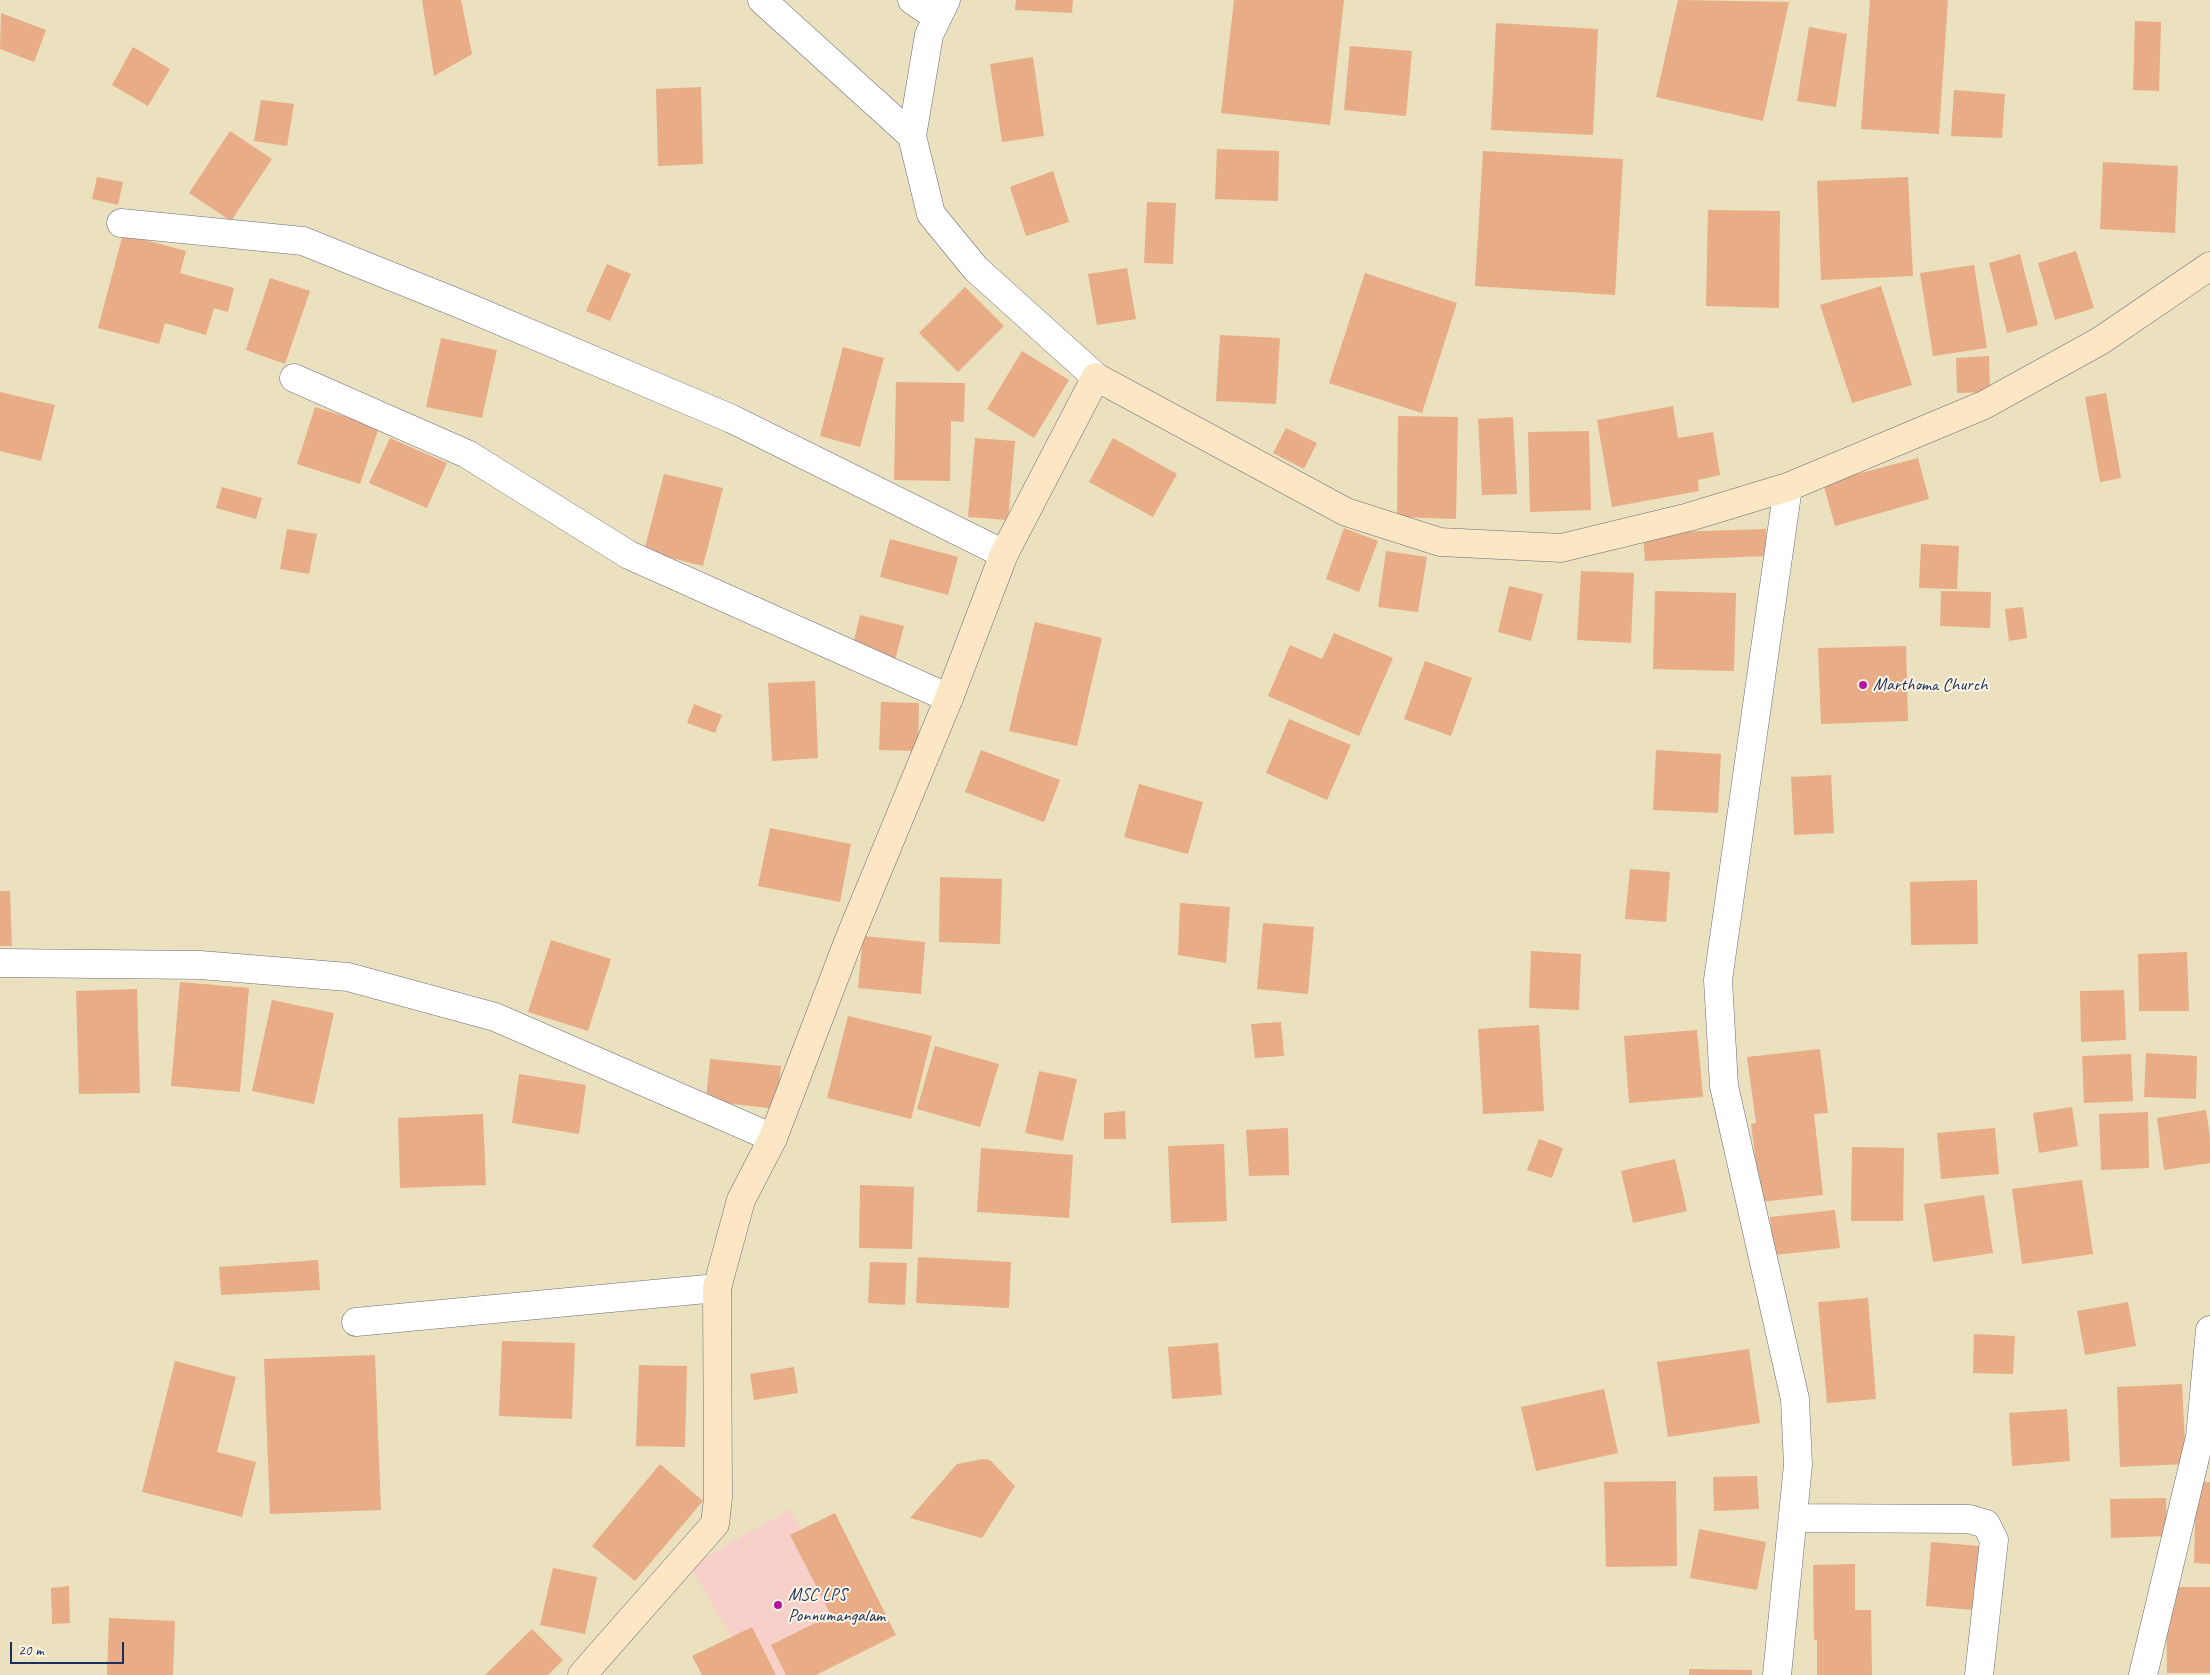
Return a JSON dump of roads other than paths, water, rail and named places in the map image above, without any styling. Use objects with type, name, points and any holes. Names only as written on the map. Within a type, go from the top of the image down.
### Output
[{"type":"street","points":[[762,0],[912,136]]},
{"type":"street","points":[[912,0],[942,9],[929,35],[912,136],[931,214],[976,269],[1096,376],[1346,512],[1440,542],[1561,548],[1689,517],[1788,487],[1984,405],[2100,342],[2210,266]]},
{"type":"street","points":[[121,222],[303,241],[465,306],[732,419],[1004,554]]},
{"type":"street","points":[[582,1675],[716,1524],[718,1498],[717,1288],[741,1200],[773,1138],[850,937],[949,698],[1004,554],[1096,376]]},
{"type":"street","points":[[294,378],[468,454],[630,555],[949,698]]},
{"type":"street","points":[[1777,1675],[1798,1465],[1795,1399],[1724,1086],[1718,980],[1788,487]]},
{"type":"street","points":[[0,963],[200,965],[348,977],[495,1017],[773,1138]]},
{"type":"street","points":[[356,1322],[717,1288]]},
{"type":"street","points":[[2143,1675],[2200,1437],[2210,1330]]},
{"type":"street","points":[[1794,1518],[1969,1519],[1986,1524],[1994,1540],[1978,1675]]},
{"type":"place","name":"Marthoma Church","points":[[1863,685]]},
{"type":"place","name":"MSC LPS Ponnumangalam","points":[[778,1605]]}]
